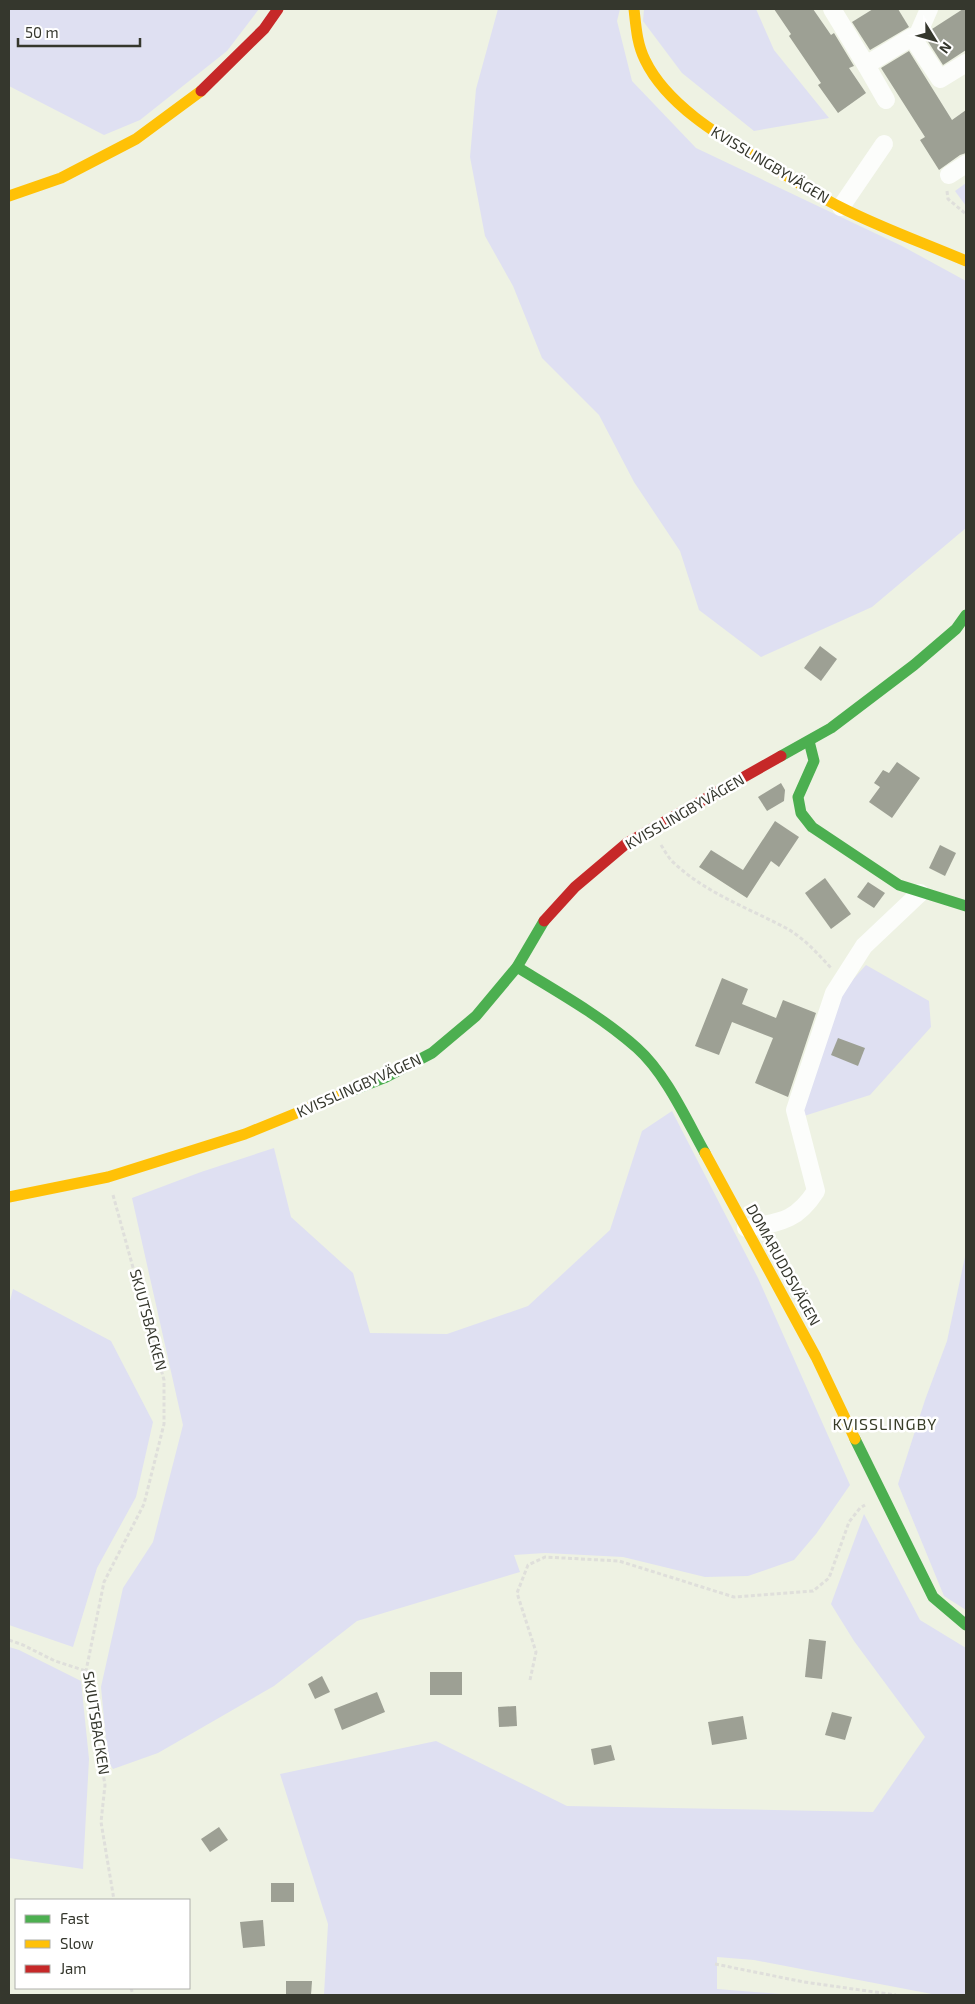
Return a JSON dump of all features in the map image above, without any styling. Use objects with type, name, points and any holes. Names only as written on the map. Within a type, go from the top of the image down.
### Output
[{"type":"street","points":[[9,196],[61,178],[136,139],[204,89],[264,29],[278,9]]},
{"type":"street","name":"KVISSLINGBYVÄGEN","points":[[634,9],[633,23],[642,52],[660,82],[687,112],[718,135],[841,207],[966,261]]},
{"type":"street","points":[[832,9],[886,100]]},
{"type":"street","points":[[915,41],[929,9]]},
{"type":"street","points":[[866,65],[912,37],[940,79],[966,63]]},
{"type":"street","points":[[841,207],[884,144]]},
{"type":"street","points":[[950,175],[966,164]]},
{"type":"street","name":"KVISSLINGBYVÄGEN","points":[[9,1197],[108,1177],[245,1134],[384,1078],[432,1053],[476,1016],[517,967],[544,921],[575,887],[627,843],[831,728],[914,665],[956,629],[966,615]]},
{"type":"street","points":[[810,741],[814,760],[798,797],[801,813],[812,828],[899,885],[966,906]]},
{"type":"street","points":[[746,1228],[786,1220],[808,1204],[816,1191],[795,1110],[834,993],[864,946],[920,892]]},
{"type":"street","name":"DOMARUDDSVÄGEN","points":[[517,967],[602,1020],[638,1049],[670,1089],[816,1357],[882,1496],[934,1596],[966,1625]]},
{"type":"path","points":[[950,175],[947,187],[948,199],[966,214]]},
{"type":"path","points":[[652,829],[673,862],[700,883],[748,910],[788,929],[811,947],[842,980]]},
{"type":"path","name":"SKJUTSBACKEN","points":[[108,1177],[164,1380],[164,1424],[144,1504],[104,1582],[86,1671],[105,1786],[101,1822],[114,1899]]},
{"type":"path","points":[[530,1680],[536,1652],[517,1593],[528,1565],[544,1557],[619,1561],[734,1597],[814,1591],[828,1578],[849,1522],[860,1508],[882,1496]]},
{"type":"path","points":[[9,1640],[56,1661],[86,1671]]},
{"type":"path","points":[[715,1964],[804,1982],[896,1995]]},
{"type":"shaded area","points":[[9,9],[259,9],[227,51],[140,120],[104,135],[9,86]]},
{"type":"shaded area","points":[[498,9],[620,9],[617,21],[632,81],[696,148],[902,246],[966,281],[966,528],[872,607],[761,657],[699,610],[680,551],[634,482],[599,415],[542,358],[513,286],[485,236],[470,157],[476,89]]},
{"type":"shaded area","points":[[644,9],[756,9],[774,50],[829,118],[754,131],[682,73],[643,21]]},
{"type":"shaded area","points":[[966,183],[966,206],[955,191]]},
{"type":"shaded area","points":[[866,965],[929,1001],[931,1027],[870,1095],[804,1116],[802,1102],[839,995]]},
{"type":"shaded area","points":[[672,1111],[758,1278],[850,1485],[816,1534],[794,1560],[748,1576],[705,1577],[623,1557],[545,1553],[514,1555],[520,1572],[357,1621],[274,1686],[158,1753],[113,1769],[108,1761],[101,1687],[123,1588],[153,1542],[183,1425],[132,1198],[201,1172],[274,1148],[291,1217],[353,1273],[370,1333],[447,1334],[528,1306],[610,1230],[642,1131]]},
{"type":"shaded area","points":[[966,1252],[966,1610],[944,1596],[898,1484],[925,1400],[947,1341]]},
{"type":"shaded area","points":[[13,1289],[111,1341],[153,1422],[136,1497],[97,1568],[73,1647],[9,1625],[9,1305]]},
{"type":"shaded area","points":[[864,1514],[920,1620],[966,1648],[966,1995],[937,1995],[754,1960],[717,1957],[717,1989],[794,1995],[324,1995],[328,1924],[280,1774],[436,1741],[567,1806],[873,1812],[925,1737],[854,1641],[831,1604]]},
{"type":"shaded area","points":[[9,1647],[19,1650],[81,1681],[89,1759],[83,1869],[9,1858]]},
{"type":"building","points":[[774,9],[813,9],[831,35],[834,33],[854,66],[849,68],[866,93],[838,113],[818,85],[821,83],[789,36],[791,34]]},
{"type":"building","points":[[873,9],[898,9],[909,27],[870,50],[852,22]]},
{"type":"building","points":[[963,9],[966,9],[966,50],[943,65],[927,40],[932,29]]},
{"type":"building","points":[[909,51],[952,120],[966,110],[966,153],[960,155],[939,170],[920,140],[925,137],[881,68]]},
{"type":"building","points":[[820,646],[837,659],[821,681],[804,668]]},
{"type":"building","points":[[897,762],[920,778],[892,818],[869,802],[880,787],[874,783],[883,770],[889,773]]},
{"type":"building","points":[[781,783],[785,790],[784,801],[767,811],[758,797]]},
{"type":"building","points":[[775,821],[799,837],[779,867],[771,861],[747,898],[699,867],[711,850],[743,870]]},
{"type":"building","points":[[940,845],[956,853],[945,876],[929,868]]},
{"type":"building","points":[[825,878],[851,914],[831,929],[805,893]]},
{"type":"building","points":[[868,882],[885,893],[874,908],[857,897]]},
{"type":"building","points":[[722,978],[748,989],[742,1004],[776,1018],[783,1000],[816,1013],[788,1097],[755,1083],[773,1038],[732,1022],[719,1055],[695,1046]]},
{"type":"building","points":[[838,1038],[865,1048],[858,1066],[831,1055]]},
{"type":"building","points":[[809,1639],[826,1641],[822,1679],[805,1677]]},
{"type":"building","points":[[430,1672],[462,1672],[462,1695],[430,1695]]},
{"type":"building","points":[[322,1676],[330,1692],[315,1699],[308,1684]]},
{"type":"building","points":[[377,1692],[385,1712],[342,1730],[334,1709]]},
{"type":"building","points":[[516,1706],[517,1726],[499,1727],[498,1707]]},
{"type":"building","points":[[832,1712],[852,1717],[845,1740],[825,1735]]},
{"type":"building","points":[[743,1716],[747,1739],[712,1745],[708,1722]]},
{"type":"building","points":[[611,1745],[615,1760],[594,1765],[591,1749]]},
{"type":"building","points":[[219,1827],[228,1840],[210,1852],[201,1839]]},
{"type":"building","points":[[271,1883],[294,1883],[294,1902],[271,1902]]},
{"type":"building","points":[[263,1920],[265,1946],[243,1948],[240,1922]]},
{"type":"building","points":[[286,1981],[312,1981],[311,1995],[286,1995]]},
{"type":"traffic: fast","points":[[781,756],[831,728],[914,665],[956,629],[966,615]]},
{"type":"traffic: fast","points":[[809,741],[814,761],[798,797],[801,813],[812,827],[899,885],[966,906]]},
{"type":"traffic: fast","points":[[341,1095],[384,1078],[432,1053],[476,1016],[517,967],[544,921]]},
{"type":"traffic: fast","points":[[517,967],[594,1015],[637,1048],[666,1084],[705,1153]]},
{"type":"traffic: fast","points":[[855,1439],[933,1597],[966,1625]]},
{"type":"traffic: slow","points":[[634,9],[636,29],[642,54],[655,77],[682,106],[714,132],[855,215],[966,261]]},
{"type":"traffic: slow","points":[[9,196],[61,178],[136,139],[201,91]]},
{"type":"traffic: slow","points":[[9,1197],[108,1177],[245,1134],[341,1095]]},
{"type":"traffic: slow","points":[[705,1153],[816,1357],[855,1439]]},
{"type":"traffic: jam","points":[[201,91],[264,29],[278,9]]},
{"type":"traffic: jam","points":[[544,921],[575,887],[627,843],[781,756]]},
{"type":"district","name":"KVISSLINGBY","points":[[885,1424]]}]
